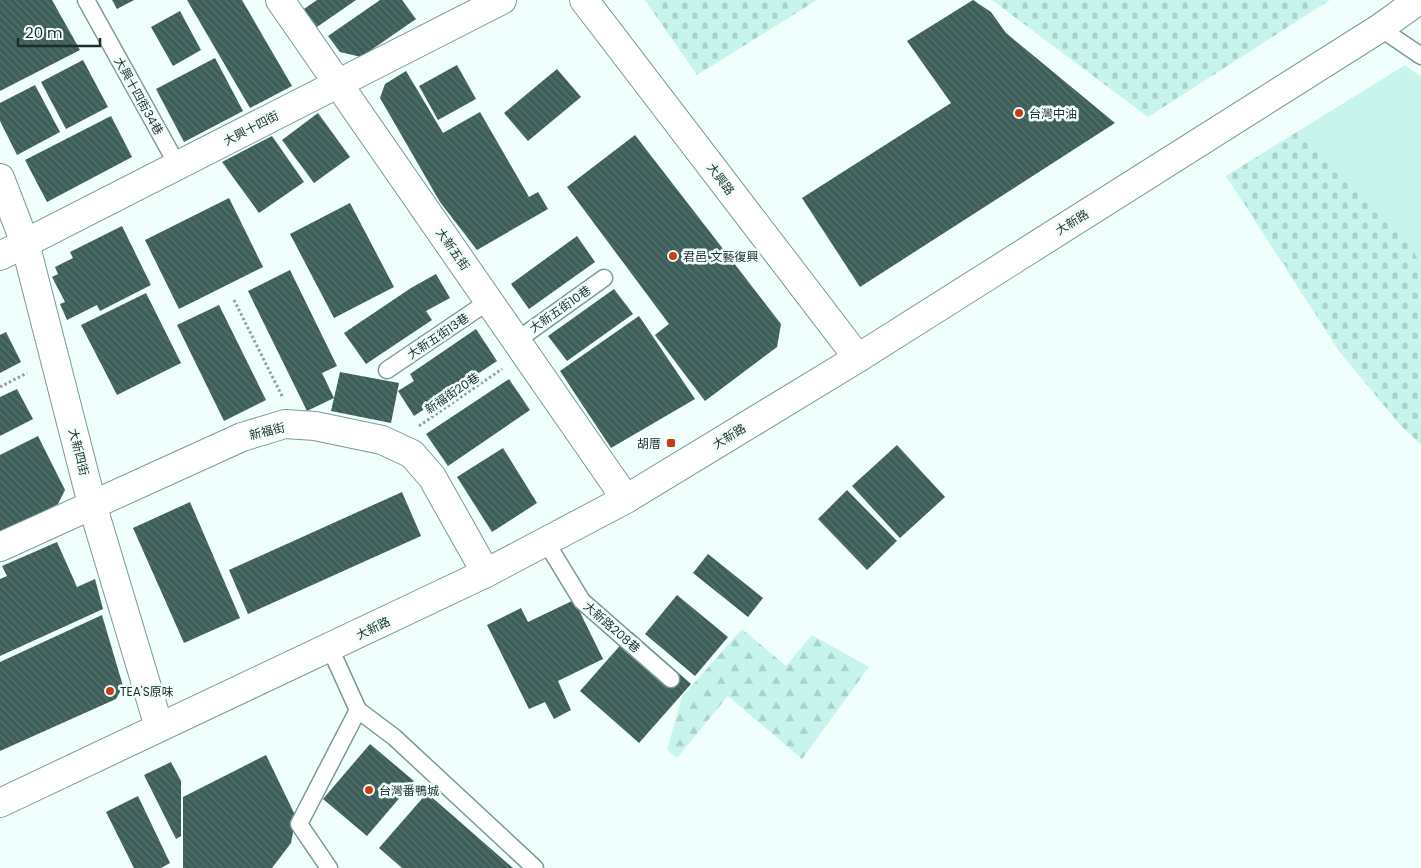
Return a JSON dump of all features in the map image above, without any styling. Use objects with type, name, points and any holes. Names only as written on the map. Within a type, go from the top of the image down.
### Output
[{"type":"street","name":"大新五街","points":[[280,0],[626,499]]},
{"type":"street","name":"大興十四街","points":[[0,256],[502,0]]},
{"type":"street","name":"大興路","points":[[584,0],[858,358]]},
{"type":"street","name":"大新路","points":[[0,803],[486,574],[626,499],[858,358],[1388,23],[1419,0]]},
{"type":"street","name":"大新四街","points":[[0,178],[25,243],[92,504],[159,727]]},
{"type":"street","name":"新福街","points":[[0,547],[242,437],[285,424],[315,426],[382,440],[412,454],[432,477],[486,574]]},
{"type":"lane","name":"大興十四街34巷","points":[[86,0],[178,166]]},
{"type":"lane","points":[[1388,23],[1421,56]]},
{"type":"lane","name":"大新五街10巷","points":[[516,340],[604,278]]},
{"type":"lane","name":"大新五街13巷","points":[[387,370],[489,301]]},
{"type":"lane","name":"大新路208巷","points":[[546,542],[582,601],[671,679]]},
{"type":"lane","points":[[330,648],[358,710],[394,737],[535,868]]},
{"type":"lane","points":[[329,868],[299,824],[358,710]]},
{"type":"path","points":[[234,300],[285,403],[285,424]]},
{"type":"path","name":"新福街20巷","points":[[412,454],[427,443],[416,428],[503,369]]},
{"type":"path","points":[[0,387],[27,373]]},
{"type":"green space","points":[[645,0],[817,0],[697,75]]},
{"type":"green space","points":[[992,0],[1330,0],[1148,117]]},
{"type":"green space","points":[[1405,65],[1421,77],[1421,444],[1402,427],[1339,351],[1226,176]]},
{"type":"green space","points":[[1300,130],[1336,168],[1403,228],[1421,267],[1421,444],[1402,427],[1339,351],[1272,244],[1226,176]]},
{"type":"green space","points":[[742,629],[786,666],[812,635],[869,667],[802,759],[728,696],[677,758],[667,750],[682,697]]},
{"type":"building","points":[[0,0],[52,0],[80,50],[0,91]]},
{"type":"building","points":[[112,0],[134,0],[117,9]]},
{"type":"building","points":[[187,0],[242,0],[292,86],[250,108]]},
{"type":"building","points":[[317,0],[356,0],[317,27],[304,9]]},
{"type":"building","points":[[380,0],[402,0],[416,19],[361,57],[340,52],[328,36]]},
{"type":"building","name":"台灣中油","points":[[973,0],[991,12],[1006,33],[1115,123],[860,287],[802,198],[951,103],[907,41]]},
{"type":"building","points":[[180,11],[201,50],[173,66],[151,27]]},
{"type":"building","points":[[215,58],[243,111],[184,142],[156,89]]},
{"type":"building","points":[[83,60],[108,107],[66,129],[41,82]]},
{"type":"building","points":[[457,65],[476,99],[438,120],[419,86]]},
{"type":"building","points":[[557,69],[581,97],[528,141],[504,113]]},
{"type":"building","points":[[406,71],[443,133],[480,112],[529,197],[538,192],[548,209],[477,250],[440,202],[380,98],[385,84]]},
{"type":"building","points":[[35,85],[60,132],[17,155],[0,121],[0,103]]},
{"type":"building","points":[[318,113],[350,157],[314,183],[282,140]]},
{"type":"building","points":[[111,116],[132,157],[47,202],[25,160]]},
{"type":"building","name":"君邑 文藝復興","points":[[635,135],[781,324],[777,347],[705,401],[655,335],[669,324],[567,187]]},
{"type":"building","points":[[272,136],[304,182],[259,213],[222,162]]},
{"type":"building","points":[[229,198],[263,267],[179,309],[145,240]]},
{"type":"building","points":[[350,203],[394,287],[334,318],[290,234]]},
{"type":"building","points":[[122,226],[151,285],[100,311],[97,305],[67,320],[60,304],[65,302],[52,277],[58,274],[55,267],[73,258],[70,252]]},
{"type":"building","points":[[577,236],[595,262],[529,309],[511,284]]},
{"type":"building","points":[[290,270],[337,366],[322,373],[334,398],[307,411],[248,291]]},
{"type":"building","points":[[436,274],[450,298],[426,311],[432,320],[366,364],[344,333],[411,288]]},
{"type":"building","points":[[614,289],[633,314],[567,361],[548,336]]},
{"type":"building","points":[[146,293],[181,363],[117,395],[81,325]]},
{"type":"building","points":[[219,305],[266,400],[224,421],[177,325]]},
{"type":"building","points":[[639,316],[695,399],[611,448],[560,371]]},
{"type":"building","points":[[476,329],[497,361],[414,416],[398,391],[414,381],[410,374]]},
{"type":"building","points":[[6,332],[21,362],[0,373],[0,335]]},
{"type":"building","points":[[340,372],[399,383],[391,423],[331,411]]},
{"type":"building","points":[[509,379],[530,410],[448,466],[426,434]]},
{"type":"building","points":[[17,389],[33,419],[0,436],[0,397]]},
{"type":"building","points":[[38,436],[65,490],[58,504],[0,534],[0,455]]},
{"type":"building","points":[[897,445],[945,497],[900,538],[852,486]]},
{"type":"building","points":[[503,448],[537,503],[492,532],[457,477]]},
{"type":"building","points":[[847,490],[897,541],[867,570],[818,519]]},
{"type":"building","points":[[402,492],[421,536],[248,614],[229,570]]},
{"type":"building","points":[[190,502],[240,618],[184,643],[133,528]]},
{"type":"building","points":[[57,542],[77,587],[95,579],[103,609],[0,656],[0,579],[7,576],[2,566]]},
{"type":"building","points":[[708,554],[763,598],[748,617],[693,573]]},
{"type":"building","points":[[677,595],[728,637],[695,676],[645,634]]},
{"type":"building","points":[[574,600],[603,659],[558,681],[571,710],[554,719],[545,702],[529,709],[487,625],[521,608],[528,622]]},
{"type":"building","points":[[102,615],[123,686],[116,699],[0,751],[0,662]]},
{"type":"building","points":[[632,632],[691,684],[639,743],[580,691]]},
{"type":"building","name":"台灣番鴨城","points":[[370,744],[414,781],[367,836],[323,799]]},
{"type":"building","points":[[266,755],[296,817],[291,843],[272,868],[183,868],[183,797]]},
{"type":"building","points":[[171,762],[181,781],[181,836],[176,839],[144,775]]},
{"type":"building","points":[[427,793],[513,868],[402,868],[379,848]]},
{"type":"building","points":[[138,796],[170,863],[161,868],[134,868],[106,812]]},
{"type":"place","name":"台灣中油","points":[[1019,113]]},
{"type":"place","name":"君邑 文藝復興","points":[[673,256]]},
{"type":"place","name":"胡厝","points":[[671,443]]},
{"type":"place","name":"TEA'S原味","points":[[110,691]]},
{"type":"place","name":"台灣番鴨城","points":[[369,790]]}]
